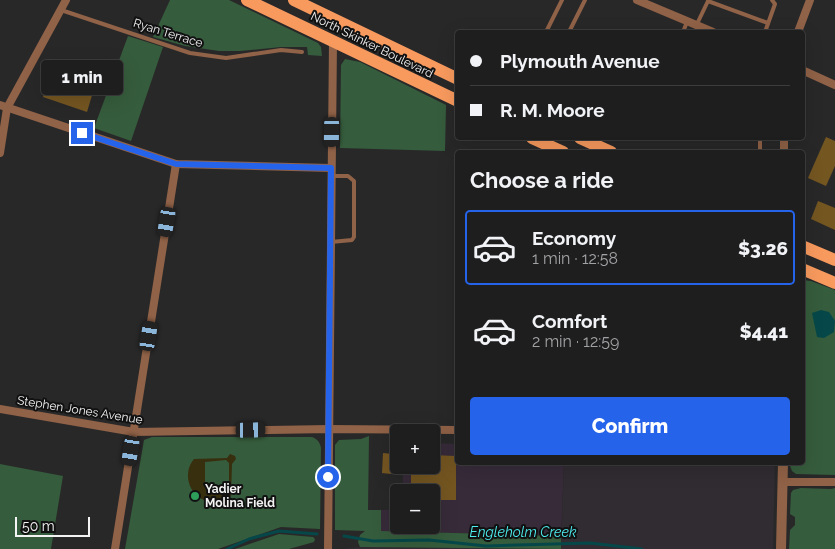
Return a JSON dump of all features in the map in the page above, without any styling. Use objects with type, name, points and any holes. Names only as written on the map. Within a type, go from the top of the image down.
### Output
[{"type":"main road","name":"North Skinker Boulevard","points":[[247,0],[455,100]]},
{"type":"main road","name":"North Skinker Boulevard","points":[[294,0],[455,78]]},
{"type":"main road","points":[[536,140],[559,150]]},
{"type":"main road","points":[[584,140],[607,150]]},
{"type":"main road","points":[[805,247],[835,260]]},
{"type":"main road","points":[[805,270],[835,283]]},
{"type":"street","points":[[0,153],[4,106],[66,0]]},
{"type":"street","points":[[637,0],[707,30]]},
{"type":"street","points":[[799,30],[810,0]]},
{"type":"street","points":[[328,549],[333,41]]},
{"type":"street","points":[[805,71],[835,84]]},
{"type":"street","points":[[4,106],[176,164],[331,168]]},
{"type":"street","points":[[115,549],[176,164]]},
{"type":"street","name":"Stephen Jones Avenue","points":[[0,409],[134,432],[329,429],[455,430]]},
{"type":"street","points":[[781,549],[783,465]]},
{"type":"street","points":[[782,482],[835,482]]},
{"type":"lane","points":[[547,30],[562,0]]},
{"type":"lane","points":[[570,30],[585,0]]},
{"type":"lane","points":[[696,26],[708,0],[768,23]]},
{"type":"lane","points":[[766,30],[775,4],[772,0]]},
{"type":"lane","name":"Ryan Terrace","points":[[61,10],[190,53],[226,58],[281,50],[302,52]]},
{"type":"lane","points":[[684,30],[688,22]]},
{"type":"lane","points":[[331,176],[348,176],[354,181],[354,236],[349,242],[331,242]]},
{"type":"shaded area","points":[[440,443],[455,444],[455,465],[564,465],[561,536],[440,533],[440,484],[403,484],[403,474],[440,474]]},
{"type":"shaded area","points":[[564,465],[775,465],[773,549],[561,549]]},
{"type":"shaded area","points":[[381,510],[390,510],[390,531],[381,531]]},
{"type":"shaded area","points":[[360,547],[556,549],[344,549]]},
{"type":"green space","points":[[170,0],[229,0],[318,43],[321,47],[322,56],[308,55],[307,47],[219,51],[185,46],[153,37]]},
{"type":"green space","points":[[128,36],[163,47],[131,141],[94,128]]},
{"type":"green space","points":[[345,59],[360,62],[446,105],[445,151],[340,148],[341,65]]},
{"type":"green space","points":[[805,280],[835,290],[835,475],[796,474],[792,471],[790,465],[805,465]]},
{"type":"green space","points":[[369,436],[368,510],[381,510],[381,531],[390,531],[390,534],[440,533],[561,536],[561,549],[360,547],[358,542],[360,535],[365,531],[335,530],[335,445],[339,440],[361,439]]},
{"type":"green space","points":[[152,437],[314,438],[319,442],[321,448],[320,529],[281,527],[218,549],[125,549],[144,440]]},
{"type":"green space","points":[[0,464],[63,476],[51,549],[0,549]]},
{"type":"green space","points":[[801,488],[835,488],[835,549],[789,549],[790,530],[795,525],[795,517],[790,514],[791,493],[793,490]]},
{"type":"green space","points":[[279,534],[313,537],[315,539],[314,542],[289,549],[235,549]]},
{"type":"sand","points":[[230,454],[235,456],[236,459],[232,464],[231,496],[212,502],[198,497],[188,479],[190,465],[194,459],[227,458]],"holes":[[[226,460],[229,463],[229,483],[227,485],[205,484],[205,462]]]},
{"type":"water","points":[[821,310],[829,312],[835,321],[834,332],[824,338],[817,337],[812,313]]},
{"type":"building","points":[[56,61],[87,71],[85,77],[101,83],[98,93],[93,92],[87,112],[43,97],[45,91],[42,90],[50,66],[53,67]]},
{"type":"building","points":[[826,137],[835,141],[835,166],[826,186],[808,178]]},
{"type":"building","points":[[818,201],[835,208],[835,230],[811,219]]},
{"type":"building","points":[[383,453],[390,454],[390,474],[382,473]]},
{"type":"building","points":[[440,455],[455,456],[456,500],[440,500],[440,484],[411,484],[411,474],[440,474]]},
{"type":"waterway","name":"Engleholm Creek","points":[[227,549],[249,539],[279,531],[317,534]]},
{"type":"waterway","name":"Engleholm Creek","points":[[344,536],[373,541],[429,540],[486,546],[590,543],[642,549]]},
{"type":"place","name":"Yadier Molina Field","points":[[195,496]]},
{"type":"route","points":[[82,133],[176,164],[331,168],[328,477]]}]
